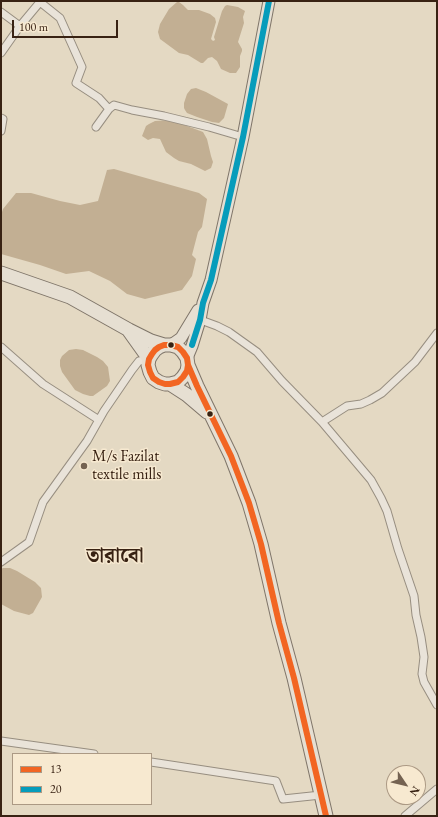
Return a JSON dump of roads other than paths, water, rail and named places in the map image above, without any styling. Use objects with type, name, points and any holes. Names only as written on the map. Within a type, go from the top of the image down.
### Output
[{"type":"highway","points":[[1,273],[70,297],[151,341],[178,347],[183,352],[197,386],[231,456],[250,503],[294,678],[326,816]]},
{"type":"highway","points":[[129,330],[149,359]]},
{"type":"highway","points":[[168,345],[159,347],[149,359],[148,366],[153,378],[165,384],[178,382],[187,371],[187,361]]},
{"type":"highway","points":[[170,384],[187,395],[210,414]]},
{"type":"main road","points":[[187,361],[192,346],[196,319],[211,280],[243,137],[269,1]]},
{"type":"main road","points":[[168,345],[180,338],[196,319]]},
{"type":"street","points":[[1,53],[20,26],[40,2],[60,18],[82,67],[76,83],[99,98],[109,109]]},
{"type":"street","points":[[1,12],[20,26]]},
{"type":"street","points":[[96,127],[109,109],[114,105],[209,127],[243,137]]},
{"type":"street","points":[[1,118],[3,119],[1,131]]},
{"type":"street","points":[[196,319],[229,332],[257,352],[282,381],[322,422],[371,480],[384,505],[414,596],[424,658],[422,674],[424,682],[436,700]]},
{"type":"street","points":[[322,422],[346,406],[361,404],[382,393],[414,362],[437,333]]},
{"type":"street","points":[[1,347],[43,384],[99,420]]},
{"type":"street","points":[[1,562],[28,542],[43,502],[87,441],[104,411],[132,370],[139,361],[149,359]]},
{"type":"street","points":[[1,741],[87,753]]},
{"type":"street","points":[[152,762],[276,781],[283,799],[321,795]]},
{"type":"street","points":[[405,816],[437,789]]},
{"type":"place","name":"M/s Fazilat textile mills","points":[[84,466]]},
{"type":"district","name":"তারাবো","points":[[115,557]]}]
